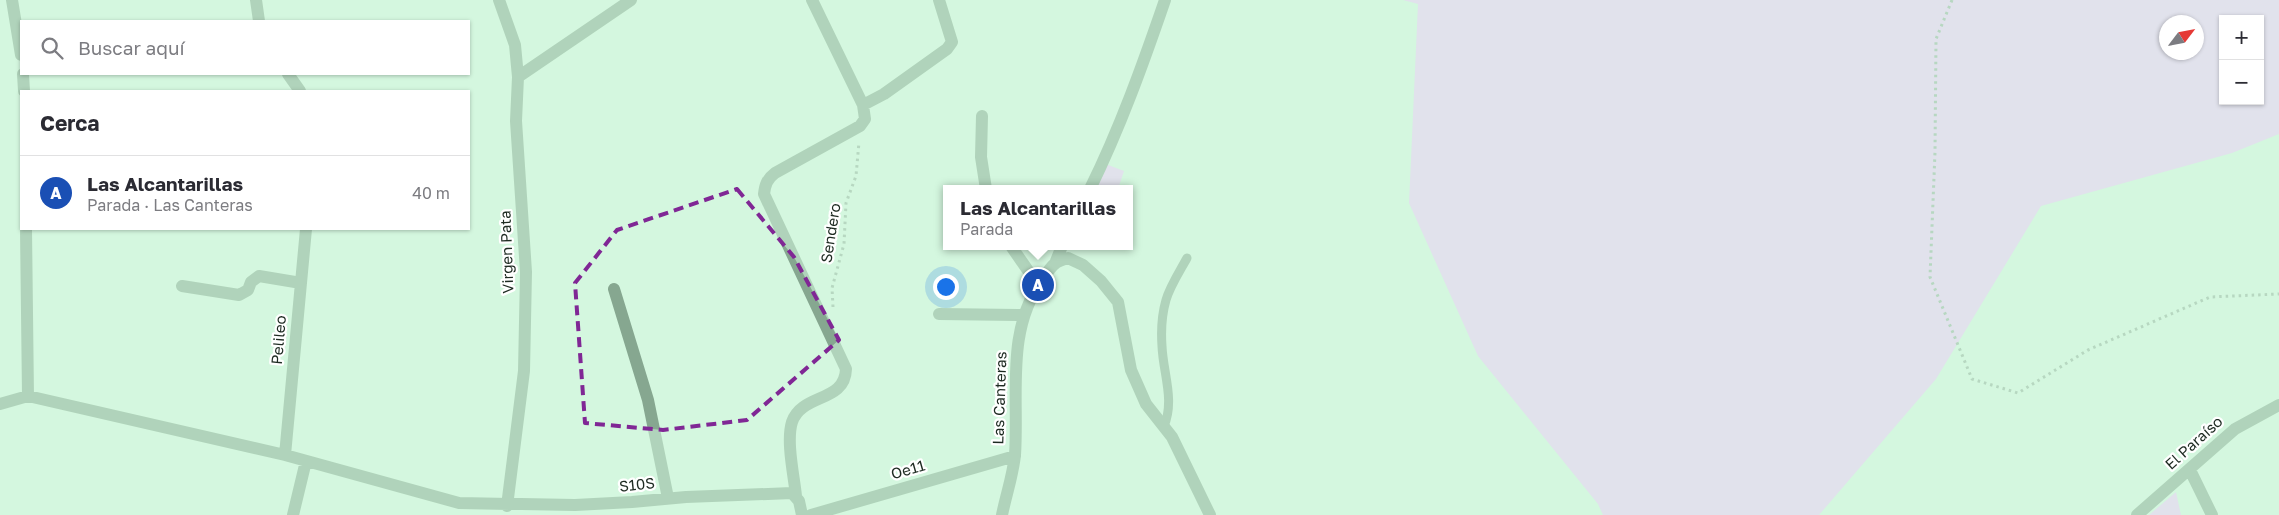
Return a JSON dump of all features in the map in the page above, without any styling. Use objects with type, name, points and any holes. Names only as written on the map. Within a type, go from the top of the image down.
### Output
[{"type":"street","points":[[12,0],[20,49]]},
{"type":"street","points":[[256,0],[259,20]]},
{"type":"street","name":"Virgen Pata","points":[[499,0],[515,45],[518,77],[516,121],[526,272],[524,371],[507,506]]},
{"type":"street","points":[[518,77],[631,0]]},
{"type":"street","points":[[802,515],[796,496],[790,435],[792,421],[796,414],[807,404],[828,396],[840,388],[846,376],[846,369],[764,194],[766,182],[775,173],[860,126],[865,119],[863,105],[812,0]]},
{"type":"street","points":[[863,105],[884,94],[947,49],[952,42],[951,34],[939,0]]},
{"type":"street","points":[[1092,185],[1103,163],[1144,61],[1165,0]]},
{"type":"street","points":[[23,75],[24,90]]},
{"type":"street","points":[[289,75],[299,90]]},
{"type":"street","points":[[982,116],[981,157],[985,185]]},
{"type":"street","points":[[0,404],[28,396],[26,230]]},
{"type":"street","name":"Pelileo","points":[[285,455],[306,230]]},
{"type":"street","points":[[1014,250],[1038,285]]},
{"type":"street","name":"Las Canteras","points":[[1002,515],[1014,456],[1018,341],[1024,316],[1038,285],[1056,261],[1060,250]]},
{"type":"street","points":[[1056,261],[1068,258],[1083,265],[1101,281],[1118,302],[1132,370],[1146,404],[1172,438],[1210,515]]},
{"type":"street","points":[[182,286],[240,295],[248,290],[251,282],[259,276],[301,283]]},
{"type":"street","points":[[614,290],[648,400],[668,498]]},
{"type":"street","points":[[939,314],[1024,316]]},
{"type":"street","name":"S10S","points":[[28,396],[285,455],[459,509],[507,506],[576,510],[633,509],[668,498],[792,493],[796,496]]},
{"type":"street","name":"El Paraíso","points":[[2137,515],[2234,429],[2279,404]]},
{"type":"street","name":"Oe11","points":[[811,515],[1014,456]]},
{"type":"street","points":[[293,515],[306,461]]},
{"type":"street","points":[[2190,470],[2212,515]]},
{"type":"lane","points":[[1164,426],[1169,415],[1162,348],[1162,324],[1166,300],[1187,258]]},
{"type":"path","points":[[1952,0],[1936,39],[1935,152],[1930,276],[1972,379],[2018,393],[2088,350],[2210,297],[2279,294]]},
{"type":"path","name":"Sendero","points":[[834,316],[832,288],[844,244],[846,203],[856,176],[860,126]]},
{"type":"highlighted area","points":[[737,189],[794,257],[839,340],[747,420],[663,430],[585,423],[575,283],[617,230]]},
{"type":"shaded area","points":[[1403,0],[2279,0],[2279,134],[2232,153],[2041,206],[1936,379],[1819,515],[1603,515],[1598,504],[1478,356],[1409,203],[1418,4]]},
{"type":"shaded area","points":[[1103,163],[1124,171],[1119,185],[1095,185]]},
{"type":"shaded area","points":[[2176,492],[2181,515],[2149,515]]},
{"type":"place","name":"Las Alcantarillas","points":[[1038,285]]}]
